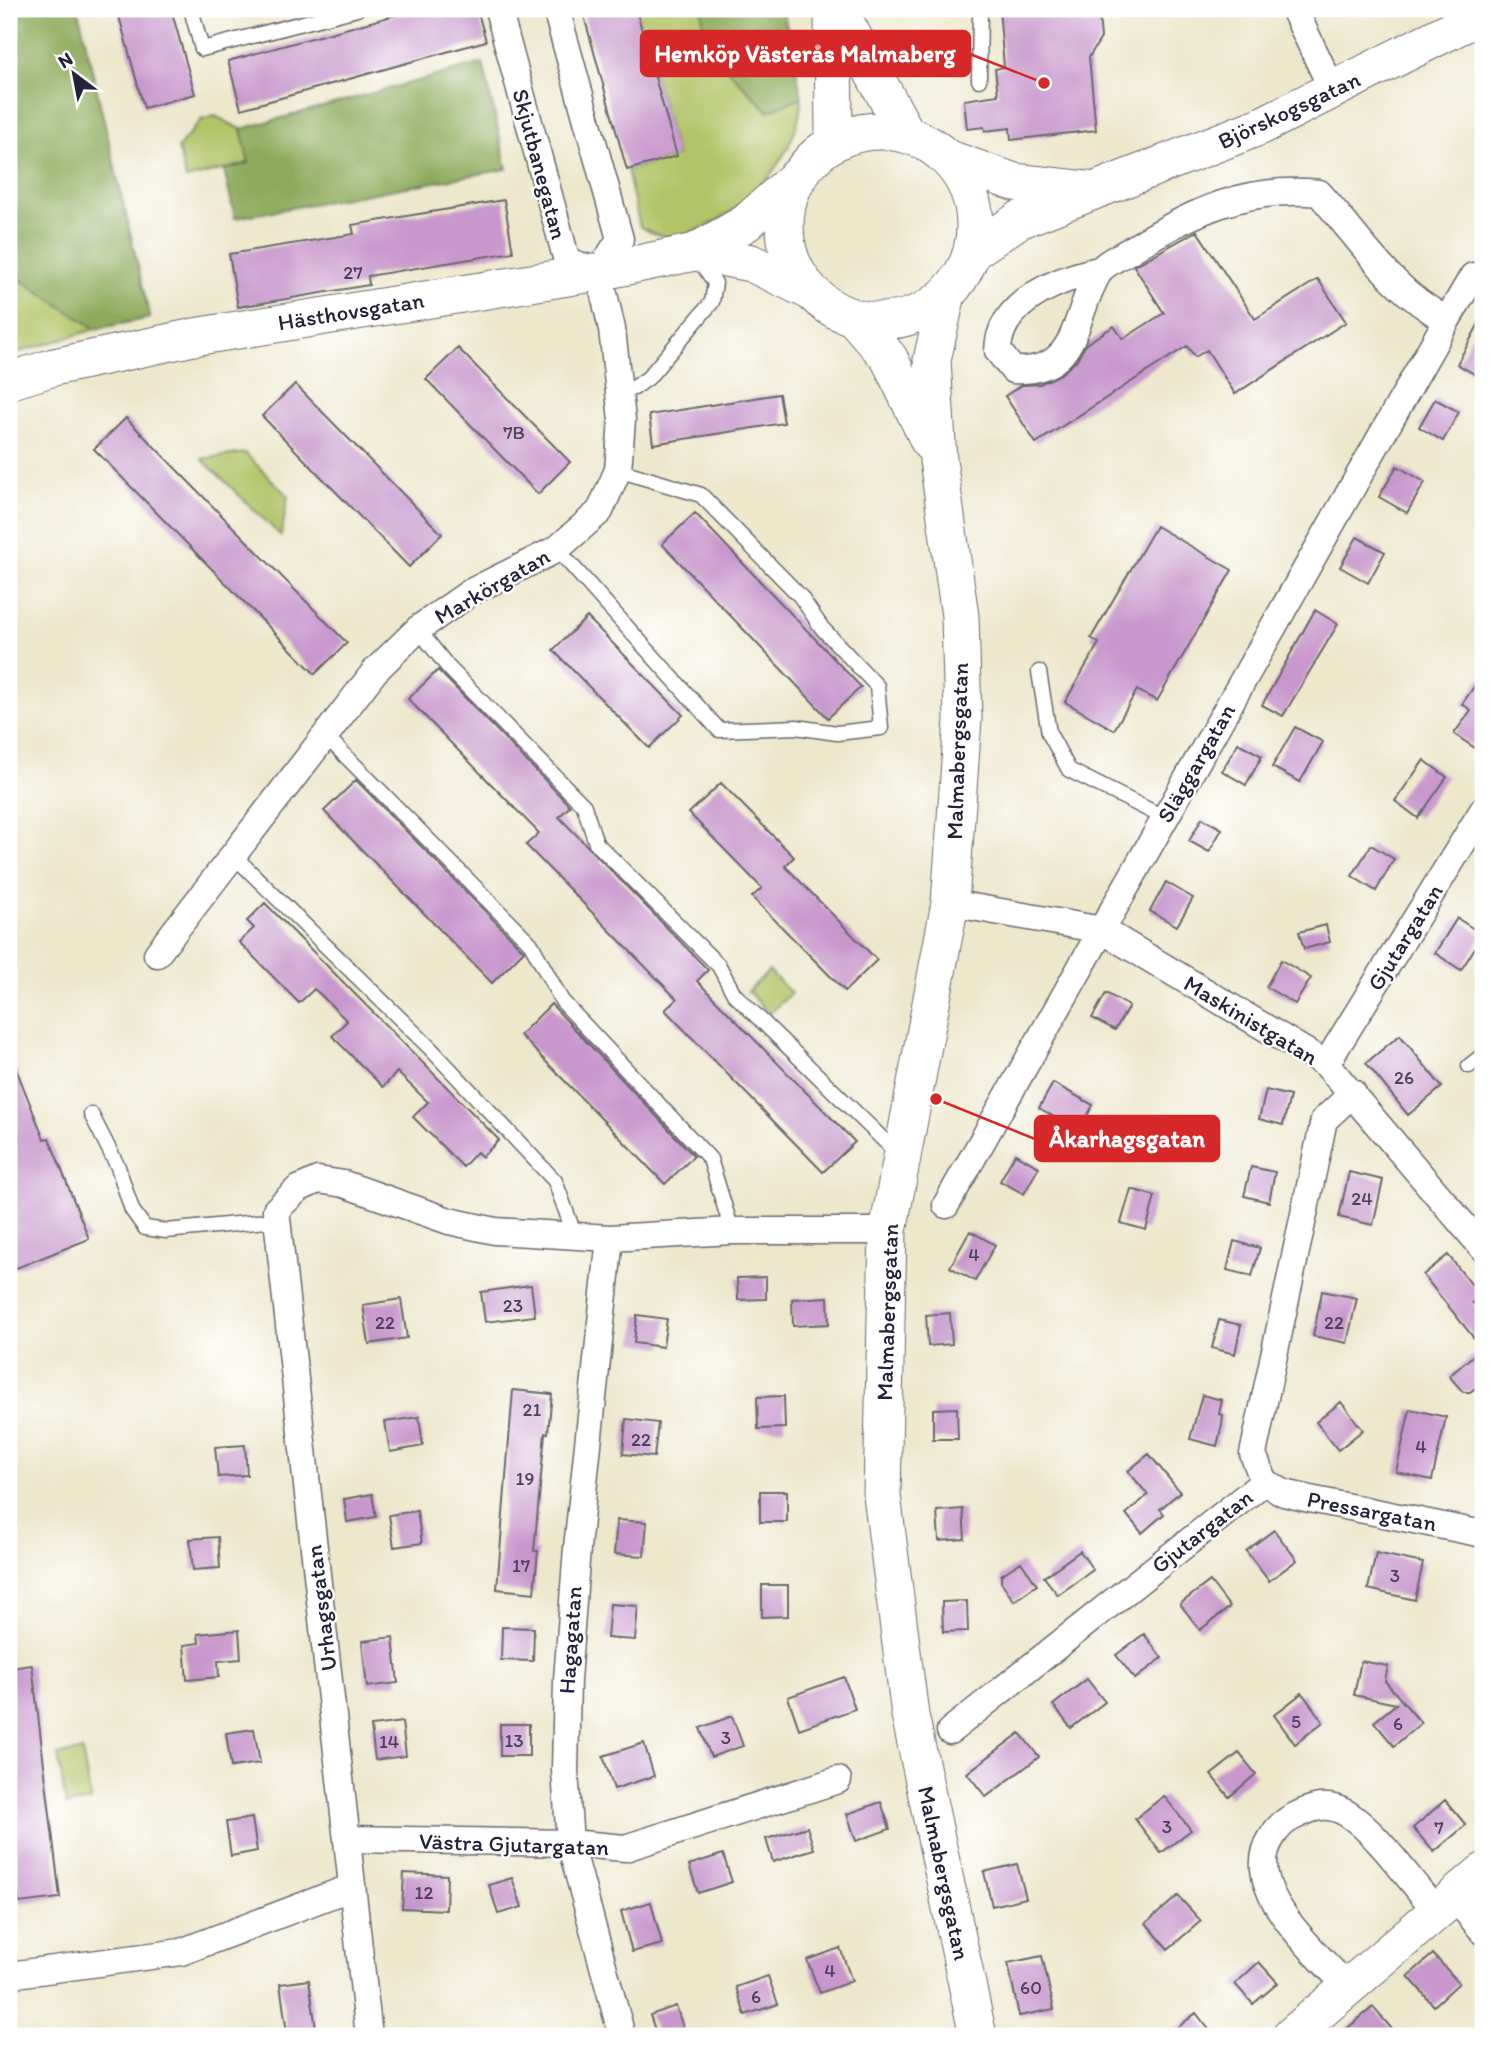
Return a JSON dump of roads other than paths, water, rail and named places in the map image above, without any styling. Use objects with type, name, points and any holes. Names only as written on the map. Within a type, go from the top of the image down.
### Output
[{"type":"main road","points":[[836,9],[906,134]]},
{"type":"main road","points":[[834,142],[836,9]]},
{"type":"main road","name":"Björskogsgatan","points":[[972,252],[1020,220],[1088,190],[1189,155],[1333,91],[1483,14]]},
{"type":"main road","points":[[882,130],[906,134],[929,144],[949,159],[964,179],[973,202],[976,227],[972,252],[962,275],[947,294],[927,309],[904,318],[879,321],[854,318],[831,308],[812,292],[797,272],[786,237],[788,200],[798,176],[814,157],[834,142],[857,133],[882,130]]},
{"type":"main road","name":"Björskogsgatan","points":[[949,159],[1013,182],[1088,190]]},
{"type":"main road","name":"Hästhovsgatan","points":[[9,381],[54,367],[194,337],[599,272],[695,252],[746,223],[798,176]]},
{"type":"main road","name":"Hästhovsgatan","points":[[695,252],[751,263],[812,292]]},
{"type":"main road","name":"Malmabergsgatan","points":[[947,294],[932,360],[938,460],[960,616],[962,719],[950,903],[888,1231],[882,1444],[888,1554],[910,1716],[978,2036]]},
{"type":"main road","name":"Malmabergsgatan","points":[[854,318],[889,358],[938,460]]},
{"type":"main road","points":[[1291,2036],[1483,1872]]},
{"type":"street","name":"Skjutbanegatan","points":[[498,9],[567,261],[599,272]]},
{"type":"street","points":[[556,9],[620,239],[599,272]]},
{"type":"street","points":[[1294,9],[1333,91]]},
{"type":"street","points":[[1099,270],[1177,221],[1213,205],[1292,191],[1319,194],[1364,250],[1410,298],[1447,320]]},
{"type":"street","name":"Markörgatan","points":[[157,954],[375,671],[418,629],[471,592],[557,549],[600,511],[618,470],[622,420],[612,329],[599,272]]},
{"type":"street","name":"Släggargatan","points":[[946,1205],[1473,276]]},
{"type":"street","name":"Gjutargatan","points":[[1325,1064],[1483,810]]},
{"type":"street","name":"Maskinistgatan","points":[[950,903],[1102,930],[1325,1064],[1353,1093],[1483,1248]]},
{"type":"street","name":"Gjutargatan","points":[[950,1731],[1264,1482],[1253,1454],[1321,1130],[1324,1119],[1353,1093]]},
{"type":"street","points":[[276,1220],[276,1210],[298,1189],[318,1180],[344,1184],[449,1221],[495,1231],[610,1238],[732,1231],[888,1231]]},
{"type":"street","name":"Urhagsgatan","points":[[276,1220],[369,2036]]},
{"type":"street","name":"Hagagatan","points":[[610,1238],[576,1548],[567,1680],[565,1772],[570,1843],[622,2036]]},
{"type":"street","name":"Pressargatan","points":[[1264,1482],[1284,1493],[1483,1534]]},
{"type":"street","name":"Västra Gjutargatan","points":[[348,1839],[570,1843],[625,1849],[838,1780]]},
{"type":"street","points":[[1348,1988],[1271,1899],[1262,1874],[1263,1852],[1275,1832],[1290,1818],[1314,1807],[1326,1805],[1344,1812],[1362,1825],[1446,1905],[1483,1931]]},
{"type":"street","points":[[9,1975],[181,1952],[352,1887]]},
{"type":"lane","points":[[191,9],[202,49],[357,9]]},
{"type":"lane","points":[[979,80],[980,9]]},
{"type":"lane","points":[[619,391],[634,388],[648,377],[712,302],[715,283],[695,252]]},
{"type":"lane","points":[[557,549],[719,730],[796,727],[837,733],[881,728],[877,686],[822,628],[800,596],[701,495],[618,470]]},
{"type":"lane","points":[[418,629],[448,667],[584,806],[596,843],[719,965],[734,995],[902,1157]]},
{"type":"lane","points":[[1039,672],[1049,733],[1069,770],[1165,818]]},
{"type":"lane","points":[[325,735],[531,944],[562,1002],[710,1159],[732,1231]]},
{"type":"lane","points":[[232,854],[429,1047],[555,1181],[575,1236]]},
{"type":"lane","points":[[1469,1066],[1483,1055]]},
{"type":"lane","points":[[91,1114],[118,1167],[132,1210],[145,1228],[166,1231],[276,1220]]},
{"type":"place","name":"Hemköp Västerås Malmaberg","points":[[1044,83]]},
{"type":"place","name":"Åkarhagsgatan","points":[[936,1099]]}]
